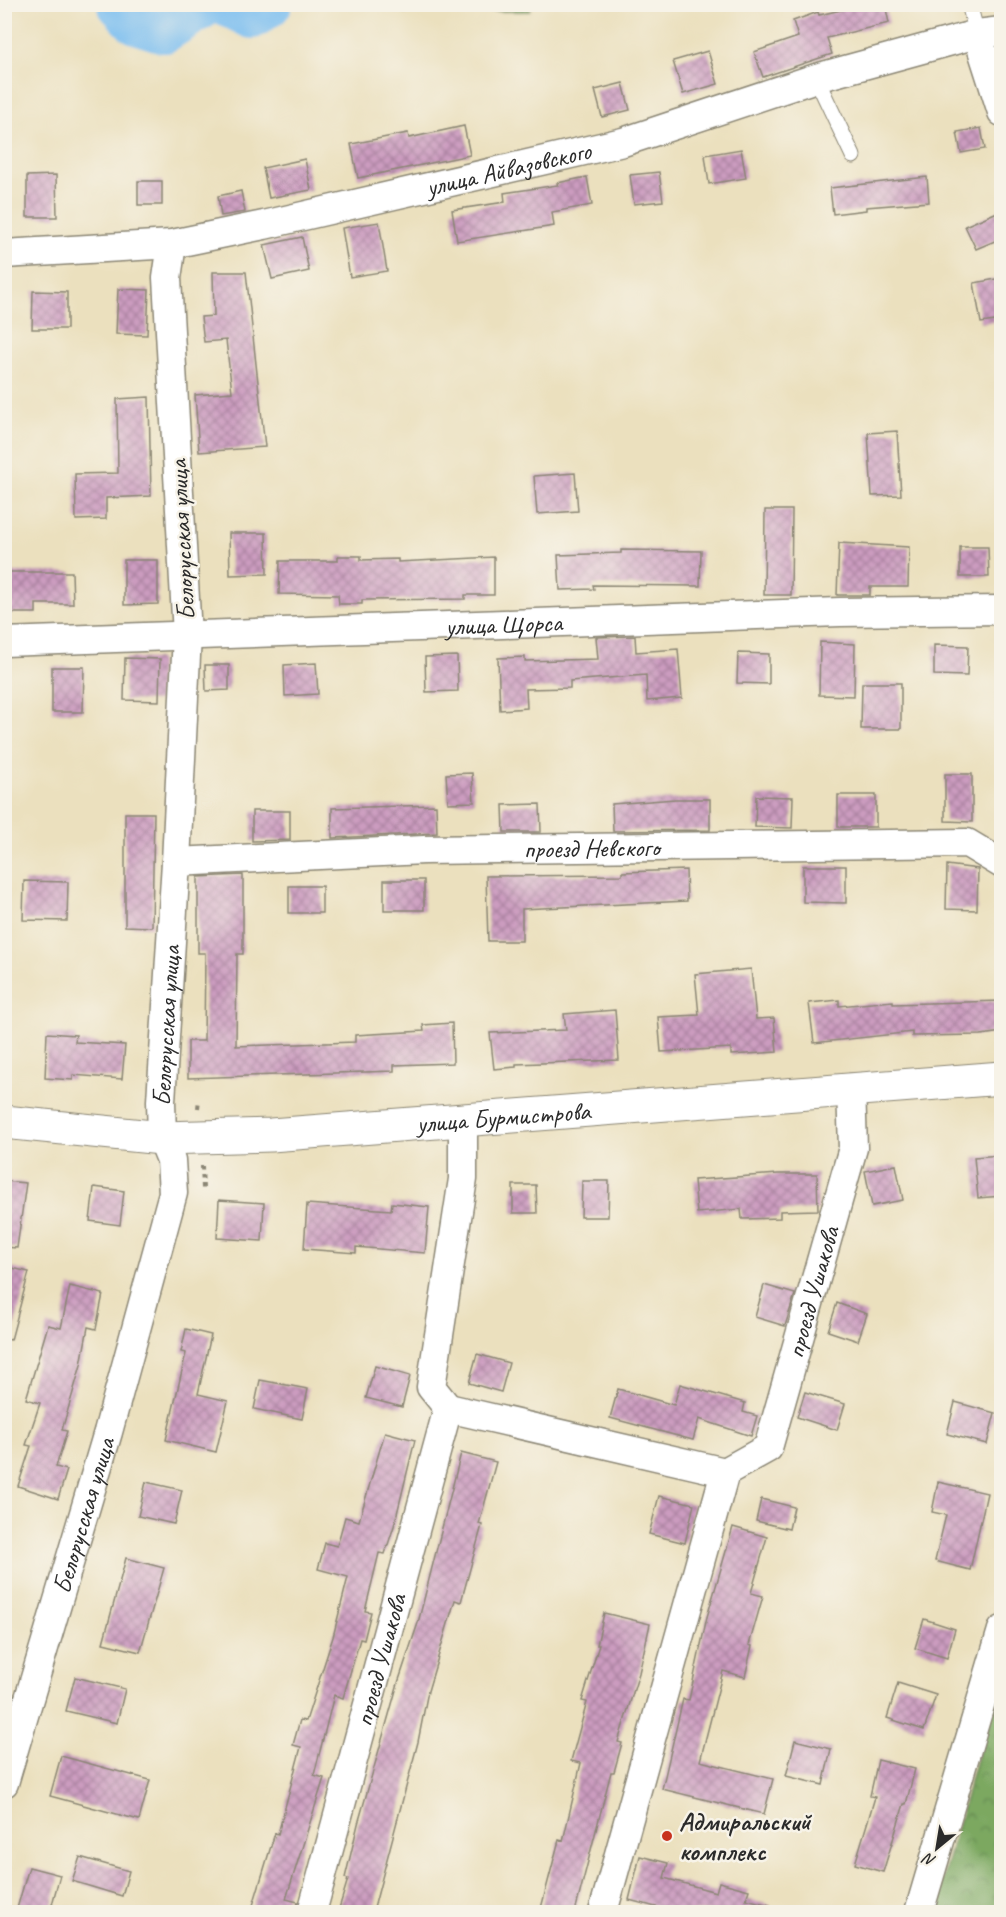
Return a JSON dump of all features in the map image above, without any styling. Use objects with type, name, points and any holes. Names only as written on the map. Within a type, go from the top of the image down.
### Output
[{"type":"street","name":"улица Айвазовского","points":[[4,254],[172,244],[264,225],[624,142],[816,78],[989,32]]},
{"type":"street","points":[[989,32],[1002,112]]},
{"type":"street","name":"Белорусская улица","points":[[4,1784],[108,1432],[173,1193],[171,1160],[162,1138],[161,1101],[187,635],[167,278],[172,244]]},
{"type":"street","name":"улица Щорса","points":[[4,642],[840,612],[1002,610]]},
{"type":"street","name":"проезд Невского","points":[[176,862],[424,850],[967,843],[1002,864]]},
{"type":"street","name":"улица Бурмистрова","points":[[4,1122],[162,1138],[271,1135],[1002,1078]]},
{"type":"street","name":"проезд Ушакова","points":[[725,1472],[768,1448],[853,1148],[851,1088]]},
{"type":"street","points":[[463,1121],[463,1179],[431,1387],[448,1408],[725,1472],[603,1912]]},
{"type":"street","name":"проезд Ушакова","points":[[312,1912],[448,1408]]},
{"type":"street","points":[[919,1912],[1002,1630]]},
{"type":"lane","points":[[969,4],[989,32]]},
{"type":"lane","points":[[816,78],[853,156]]},
{"type":"green space","points":[[396,5],[532,5],[530,11],[404,12]]},
{"type":"green space","points":[[1001,1670],[1001,1912],[933,1912]]},
{"type":"building","points":[[867,4],[885,4],[889,23],[827,38],[832,54],[763,77],[754,52],[798,37],[793,21],[818,12],[819,15]]},
{"type":"building","points":[[708,51],[718,84],[683,94],[673,61]]},
{"type":"building","points":[[623,83],[630,110],[602,117],[595,90]]},
{"type":"building","points":[[464,126],[470,155],[358,178],[351,144],[408,133],[409,138]]},
{"type":"building","points":[[981,128],[985,149],[961,153],[957,132]]},
{"type":"building","points":[[741,149],[746,178],[709,184],[705,155]]},
{"type":"building","points":[[305,159],[311,190],[269,198],[263,168]]},
{"type":"building","points":[[659,172],[663,201],[634,204],[630,175]]},
{"type":"building","points":[[56,175],[57,217],[27,217],[27,176]]},
{"type":"building","points":[[587,177],[592,205],[552,212],[554,226],[457,241],[452,210],[505,202],[504,193],[558,185],[557,183]]},
{"type":"building","points":[[927,177],[929,202],[866,207],[866,210],[833,214],[830,188]]},
{"type":"building","points":[[138,181],[162,181],[162,205],[138,205]]},
{"type":"building","points":[[241,191],[245,212],[221,216],[218,196]]},
{"type":"building","points":[[1002,210],[1002,238],[976,249],[965,226]]},
{"type":"building","points":[[379,222],[387,271],[350,277],[342,228]]},
{"type":"building","points":[[302,237],[309,271],[272,279],[264,245]]},
{"type":"building","points":[[213,272],[246,272],[265,447],[199,452],[195,395],[232,392],[226,340],[204,342],[201,317],[214,316]]},
{"type":"building","points":[[1002,278],[1002,320],[981,323],[974,283]]},
{"type":"building","points":[[118,289],[149,290],[147,335],[116,334]]},
{"type":"building","points":[[33,291],[67,292],[67,329],[32,329]]},
{"type":"building","points":[[149,397],[151,496],[106,498],[106,519],[76,520],[75,474],[118,473],[117,399]]},
{"type":"building","points":[[897,431],[901,495],[872,496],[868,433]]},
{"type":"building","points":[[575,473],[578,511],[537,514],[534,476]]},
{"type":"building","points":[[765,510],[792,510],[791,595],[764,595]]},
{"type":"building","points":[[229,533],[266,533],[267,574],[230,575]]},
{"type":"building","points":[[839,543],[909,547],[908,587],[870,587],[870,595],[837,595]]},
{"type":"building","points":[[960,547],[988,547],[989,577],[960,577]]},
{"type":"building","points":[[621,550],[701,551],[700,586],[593,585],[594,589],[560,590],[558,555],[621,553]]},
{"type":"building","points":[[338,556],[361,556],[361,560],[398,559],[398,562],[494,557],[494,595],[465,595],[465,599],[362,600],[362,604],[339,604],[338,595],[279,594],[280,561],[338,561]]},
{"type":"building","points":[[124,560],[158,560],[158,604],[124,605]]},
{"type":"building","points":[[4,572],[72,572],[73,604],[36,604],[36,613],[4,613]]},
{"type":"building","points":[[635,636],[636,652],[678,649],[682,698],[647,701],[646,675],[570,681],[570,688],[526,689],[527,708],[500,710],[498,658],[525,657],[525,661],[598,659],[596,637]]},
{"type":"building","points":[[820,642],[855,644],[854,696],[819,695]]},
{"type":"building","points":[[934,645],[968,646],[967,676],[934,675]]},
{"type":"building","points":[[738,653],[769,654],[769,684],[737,683]]},
{"type":"building","points":[[457,656],[458,691],[426,692],[425,657]]},
{"type":"building","points":[[125,658],[160,659],[159,701],[124,700]]},
{"type":"building","points":[[316,663],[318,694],[285,696],[284,665]]},
{"type":"building","points":[[205,665],[229,665],[229,690],[206,691]]},
{"type":"building","points":[[52,667],[84,667],[83,712],[52,712]]},
{"type":"building","points":[[862,683],[901,683],[901,729],[861,729]]},
{"type":"building","points":[[472,773],[474,802],[448,803],[446,774]]},
{"type":"building","points":[[945,774],[972,774],[972,822],[945,821]]},
{"type":"building","points":[[838,795],[876,795],[876,827],[838,827]]},
{"type":"building","points":[[756,796],[793,797],[792,828],[755,827]]},
{"type":"building","points":[[710,799],[710,830],[613,831],[612,804]]},
{"type":"building","points":[[540,804],[541,832],[504,832],[503,805]]},
{"type":"building","points":[[436,805],[437,833],[332,838],[332,808]]},
{"type":"building","points":[[252,811],[290,811],[290,840],[252,841]]},
{"type":"building","points":[[125,813],[154,813],[152,927],[125,926]]},
{"type":"building","points":[[947,865],[978,869],[977,910],[946,909]]},
{"type":"building","points":[[803,866],[846,866],[846,903],[803,902]]},
{"type":"building","points":[[686,870],[687,901],[522,909],[522,941],[488,941],[486,876],[622,875],[622,872]]},
{"type":"building","points":[[243,875],[243,954],[237,954],[236,1046],[355,1042],[355,1035],[424,1031],[423,1025],[452,1023],[453,1063],[394,1065],[394,1071],[188,1078],[188,1041],[204,1041],[205,953],[198,953],[198,877]]},
{"type":"building","points":[[384,880],[424,880],[424,910],[384,910]]},
{"type":"building","points":[[24,881],[68,882],[67,921],[23,920]]},
{"type":"building","points":[[289,886],[322,886],[322,913],[289,913]]},
{"type":"building","points":[[751,969],[756,1019],[774,1018],[777,1052],[731,1055],[731,1048],[661,1052],[658,1017],[699,1015],[695,974]]},
{"type":"building","points":[[839,1000],[839,1006],[893,1001],[893,1004],[1002,1001],[1002,1032],[981,1035],[912,1036],[912,1032],[814,1043],[809,1003]]},
{"type":"building","points":[[615,1010],[619,1060],[516,1064],[516,1067],[494,1069],[490,1033],[566,1030],[564,1014]]},
{"type":"building","points":[[47,1033],[76,1035],[75,1042],[125,1045],[122,1079],[73,1075],[73,1080],[45,1078]]},
{"type":"building","points":[[1002,1155],[1002,1196],[978,1198],[974,1157]]},
{"type":"building","points":[[896,1165],[903,1200],[872,1206],[865,1171]]},
{"type":"building","points":[[778,1174],[817,1174],[818,1210],[780,1211],[780,1218],[742,1219],[741,1209],[697,1213],[694,1180]]},
{"type":"building","points":[[4,1181],[26,1183],[17,1248],[4,1247]]},
{"type":"building","points":[[582,1181],[609,1181],[608,1217],[581,1217]]},
{"type":"building","points":[[513,1185],[536,1185],[537,1213],[513,1213]]},
{"type":"building","points":[[94,1187],[124,1191],[120,1225],[90,1221]]},
{"type":"building","points":[[219,1200],[264,1203],[262,1241],[217,1238]]},
{"type":"building","points":[[392,1203],[429,1207],[425,1253],[356,1247],[356,1253],[304,1249],[307,1204],[391,1210]]},
{"type":"building","points":[[4,1266],[29,1272],[11,1340],[4,1339]]},
{"type":"building","points":[[764,1285],[795,1294],[785,1326],[755,1317]]},
{"type":"building","points":[[70,1286],[103,1294],[96,1329],[88,1327],[81,1365],[62,1430],[67,1431],[56,1467],[67,1470],[58,1499],[18,1486],[31,1446],[26,1445],[40,1403],[26,1399],[48,1325],[61,1328]]},
{"type":"building","points":[[837,1303],[867,1314],[858,1341],[828,1331]]},
{"type":"building","points":[[186,1329],[211,1335],[198,1394],[228,1401],[216,1452],[166,1440],[186,1353],[181,1352]]},
{"type":"building","points":[[477,1354],[509,1363],[501,1392],[469,1383]]},
{"type":"building","points":[[375,1366],[410,1376],[402,1407],[366,1398]]},
{"type":"building","points":[[260,1380],[308,1389],[302,1419],[254,1409]]},
{"type":"building","points":[[680,1384],[745,1403],[743,1412],[757,1416],[751,1436],[699,1419],[693,1440],[610,1418],[618,1389],[674,1405]]},
{"type":"building","points":[[805,1392],[845,1404],[837,1430],[797,1417]]},
{"type":"building","points":[[955,1402],[995,1413],[987,1444],[947,1434]]},
{"type":"building","points":[[385,1432],[415,1440],[394,1526],[385,1554],[379,1553],[365,1611],[371,1612],[364,1640],[360,1639],[343,1698],[334,1695],[314,1775],[324,1778],[286,1899],[298,1902],[296,1912],[251,1912],[275,1833],[278,1834],[301,1747],[293,1745],[300,1720],[306,1721],[333,1637],[348,1577],[318,1569],[325,1543],[337,1546],[345,1517],[359,1521]]},
{"type":"building","points":[[461,1453],[496,1462],[479,1524],[482,1525],[461,1602],[455,1600],[428,1691],[418,1742],[373,1912],[338,1912],[348,1879],[345,1878],[358,1824],[398,1683],[418,1623]]},
{"type":"building","points":[[146,1482],[182,1490],[174,1524],[138,1516]]},
{"type":"building","points":[[938,1482],[987,1493],[970,1570],[935,1561],[946,1515],[932,1512]]},
{"type":"building","points":[[659,1496],[694,1504],[685,1543],[649,1534]]},
{"type":"building","points":[[761,1499],[794,1507],[789,1529],[756,1521]]},
{"type":"building","points":[[733,1527],[767,1537],[751,1593],[763,1596],[749,1645],[752,1646],[745,1677],[723,1671],[700,1761],[773,1779],[764,1814],[662,1789],[683,1699],[689,1700],[707,1617]]},
{"type":"building","points":[[126,1558],[164,1568],[140,1652],[103,1643]]},
{"type":"building","points":[[604,1613],[650,1624],[639,1673],[618,1742],[622,1743],[614,1772],[611,1772],[575,1912],[540,1912],[559,1840],[563,1841],[581,1763],[571,1761],[587,1702],[582,1701],[599,1645],[597,1645]]},
{"type":"building","points":[[924,1619],[955,1629],[947,1658],[915,1648]]},
{"type":"building","points":[[75,1677],[125,1689],[117,1723],[66,1711]]},
{"type":"building","points":[[898,1683],[936,1695],[924,1730],[887,1718]]},
{"type":"building","points":[[795,1740],[831,1749],[823,1785],[786,1776]]},
{"type":"building","points":[[61,1756],[150,1780],[139,1820],[50,1796]]},
{"type":"building","points":[[878,1760],[915,1769],[883,1872],[855,1864],[875,1797],[870,1796]]},
{"type":"building","points":[[640,1856],[668,1863],[664,1878],[716,1892],[719,1882],[749,1890],[746,1899],[770,1905],[769,1912],[675,1912],[629,1900]]},
{"type":"building","points":[[80,1857],[129,1871],[122,1896],[72,1881]]},
{"type":"building","points":[[29,1867],[60,1875],[50,1912],[16,1912]]},
{"type":"waterway","points":[[120,4],[136,21],[164,30],[205,4]]},
{"type":"waterway","points":[[228,4],[252,16],[269,4]]},
{"type":"place","name":"Адмиральский комплекс","points":[[667,1836]]}]
